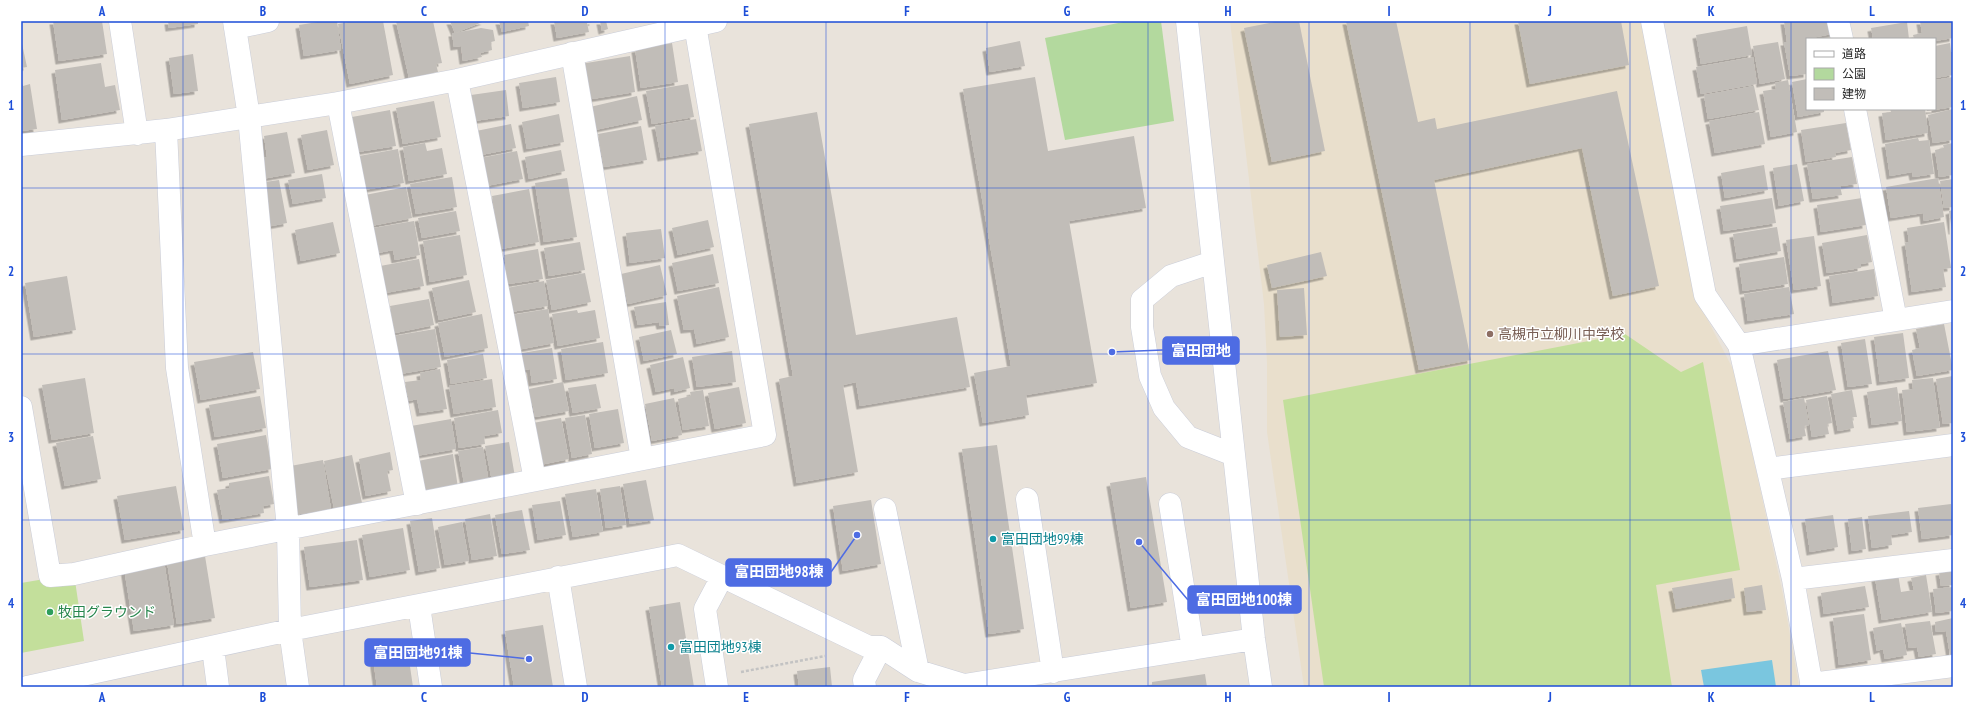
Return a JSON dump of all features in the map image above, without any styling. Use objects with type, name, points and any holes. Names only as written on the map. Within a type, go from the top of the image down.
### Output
[{"type":"street","points":[[120,21],[136,134]]},
{"type":"street","points":[[268,21],[234,25],[249,117],[288,529],[290,630],[298,687]]},
{"type":"street","points":[[1187,21],[1254,639],[1261,687]]},
{"type":"street","points":[[1652,21],[1705,295],[1739,345],[1793,579],[1812,686],[1953,666]]},
{"type":"street","points":[[1838,21],[1842,38]]},
{"type":"street","points":[[21,145],[136,134],[338,103],[457,80],[572,53],[664,26],[706,23],[765,435],[205,545],[74,574],[50,576],[21,407]]},
{"type":"street","points":[[572,53],[642,459]]},
{"type":"street","points":[[457,80],[535,480]]},
{"type":"street","points":[[338,103],[417,504]]},
{"type":"street","points":[[1855,110],[1896,320]]},
{"type":"street","points":[[166,130],[177,368],[205,545]]},
{"type":"street","points":[[1213,262],[1171,276],[1142,300],[1142,327],[1150,376],[1164,408],[1188,437],[1234,455]]},
{"type":"street","points":[[1739,345],[1953,310]]},
{"type":"street","points":[[1768,469],[1953,445]]},
{"type":"street","points":[[1027,499],[1053,672]]},
{"type":"street","points":[[1170,504],[1193,649]]},
{"type":"street","points":[[885,509],[918,671]]},
{"type":"street","points":[[27,687],[75,682],[290,630],[678,555],[722,577],[875,647],[918,671],[964,686],[1254,639]]},
{"type":"street","points":[[1793,579],[1953,560]]},
{"type":"street","points":[[558,577],[576,687]]},
{"type":"street","points":[[716,682],[705,609],[722,577]]},
{"type":"street","points":[[419,606],[431,687]]},
{"type":"street","points":[[865,687],[864,680],[875,647]]},
{"type":"street","points":[[213,648],[218,687]]},
{"type":"path","points":[[716,682],[875,647]]},
{"type":"shaded area","name":"高槻市立柳川中学校","points":[[1230,21],[1646,21],[1687,260],[1699,303],[1735,373],[1783,595],[1799,687],[1304,687],[1267,432],[1267,363],[1264,304]]},
{"type":"green space","points":[[1128,21],[1161,21],[1174,121],[1065,140],[1045,38]]},
{"type":"green space","points":[[1625,334],[1681,372],[1703,362],[1740,570],[1656,585],[1672,687],[1324,687],[1283,400]]},
{"type":"green space","name":"牧田グラウンド","points":[[74,574],[84,641],[21,653],[21,583]]},
{"type":"water","points":[[1772,660],[1776,687],[1704,687],[1701,670]]},
{"type":"building","points":[[53,21],[102,21],[107,54],[59,61]]},
{"type":"building","points":[[168,21],[198,21],[198,24],[169,28]]},
{"type":"building","points":[[324,21],[337,21],[341,50],[304,56],[299,25]]},
{"type":"building","points":[[354,21],[383,21],[393,75],[350,84],[338,24]]},
{"type":"building","points":[[396,21],[433,21],[442,63],[436,64],[438,72],[409,78]]},
{"type":"building","points":[[450,21],[485,21],[455,33]]},
{"type":"building","points":[[499,21],[528,21],[529,26],[502,32]]},
{"type":"building","points":[[554,21],[593,22],[587,23],[589,32],[557,38]]},
{"type":"building","points":[[600,21],[606,21],[608,29],[602,31]]},
{"type":"building","points":[[1280,21],[1299,21],[1325,151],[1272,162],[1244,28]]},
{"type":"building","points":[[1346,21],[1396,21],[1418,122],[1435,118],[1437,129],[1617,91],[1659,286],[1613,296],[1582,148],[1434,180],[1471,360],[1419,370]]},
{"type":"building","points":[[1518,21],[1621,21],[1629,65],[1530,84]]},
{"type":"building","points":[[1784,21],[1834,21],[1836,33],[1806,38],[1806,74],[1790,76],[1784,42],[1787,42]]},
{"type":"building","points":[[1920,21],[1953,21],[1953,38],[1936,41],[1936,38],[1914,38],[1913,35],[1922,33]]},
{"type":"building","points":[[1907,22],[1909,38],[1873,38],[1871,28]]},
{"type":"building","points":[[1747,26],[1752,55],[1701,64],[1696,35]]},
{"type":"building","points":[[481,28],[493,30],[495,41],[491,42],[492,50],[480,53],[482,57],[463,61],[461,46],[454,47],[452,33]]},
{"type":"building","points":[[21,39],[27,67],[21,68]]},
{"type":"building","points":[[1020,41],[1025,66],[990,72],[986,48]]},
{"type":"building","points":[[1778,42],[1785,79],[1760,84],[1753,46]]},
{"type":"building","points":[[672,43],[678,82],[641,88],[635,49]]},
{"type":"building","points":[[1950,43],[1951,52],[1953,52],[1953,75],[1936,78],[1936,46]]},
{"type":"building","points":[[193,54],[198,91],[174,94],[169,58]]},
{"type":"building","points":[[630,56],[635,92],[586,100],[580,64]]},
{"type":"building","points":[[1753,57],[1757,84],[1701,94],[1696,67]]},
{"type":"building","points":[[101,63],[105,87],[115,85],[120,110],[62,120],[55,70]]},
{"type":"building","points":[[556,77],[560,102],[523,108],[519,83]]},
{"type":"building","points":[[1035,77],[1048,151],[1134,136],[1146,208],[1069,221],[1097,383],[1026,395],[1029,415],[983,423],[974,373],[1011,366],[963,89]]},
{"type":"building","points":[[1953,77],[1953,107],[1936,110],[1936,80]]},
{"type":"building","points":[[1806,79],[1806,110],[1824,110],[1824,112],[1798,117],[1792,82]]},
{"type":"building","points":[[21,80],[23,86],[30,84],[37,129],[21,131]]},
{"type":"building","points":[[1788,80],[1797,132],[1771,137],[1763,91],[1776,89],[1775,83]]},
{"type":"building","points":[[688,84],[694,117],[652,124],[646,91]]},
{"type":"building","points":[[1754,86],[1759,110],[1708,119],[1704,95]]},
{"type":"building","points":[[506,90],[509,116],[474,121],[471,95]]},
{"type":"building","points":[[637,96],[642,120],[595,130],[590,107]]},
{"type":"building","points":[[434,101],[441,137],[403,144],[396,108]]},
{"type":"building","points":[[1953,109],[1953,140],[1933,143],[1928,115]]},
{"type":"building","points":[[390,110],[396,146],[358,152],[352,117]]},
{"type":"building","points":[[1890,110],[1925,110],[1928,133],[1886,140],[1882,113],[1891,112]]},
{"type":"building","points":[[817,112],[856,335],[957,317],[970,387],[860,406],[856,382],[843,385],[858,472],[797,483],[779,379],[793,376],[749,124]]},
{"type":"building","points":[[1759,112],[1765,144],[1715,153],[1709,121]]},
{"type":"building","points":[[559,114],[564,142],[527,149],[522,122]]},
{"type":"building","points":[[696,119],[702,151],[661,158],[655,126]]},
{"type":"building","points":[[1846,123],[1851,150],[1835,153],[1836,157],[1806,162],[1801,130]]},
{"type":"building","points":[[511,124],[516,148],[481,155],[476,131]]},
{"type":"building","points":[[641,126],[647,160],[604,167],[598,134]]},
{"type":"building","points":[[327,130],[334,165],[308,170],[301,135]]},
{"type":"building","points":[[287,132],[295,173],[262,179],[258,159],[267,157],[264,136]]},
{"type":"building","points":[[1918,138],[1919,141],[1929,140],[1934,174],[1913,177],[1912,172],[1890,176],[1885,144]]},
{"type":"building","points":[[425,143],[427,151],[442,148],[447,174],[409,181],[403,147]]},
{"type":"building","points":[[1953,143],[1953,175],[1939,177],[1935,150],[1944,148],[1943,145]]},
{"type":"building","points":[[398,149],[404,183],[364,190],[359,156]]},
{"type":"building","points":[[561,150],[565,171],[529,179],[525,157]]},
{"type":"building","points":[[517,151],[523,179],[486,186],[480,158]]},
{"type":"building","points":[[1852,157],[1857,184],[1840,186],[1842,195],[1813,199],[1807,164]]},
{"type":"building","points":[[1797,164],[1804,201],[1779,206],[1773,168]]},
{"type":"building","points":[[1764,165],[1768,190],[1725,198],[1721,173]]},
{"type":"building","points":[[322,174],[326,198],[293,204],[288,180]]},
{"type":"building","points":[[452,177],[457,207],[416,214],[410,184]]},
{"type":"building","points":[[567,178],[577,237],[544,242],[535,183]]},
{"type":"building","points":[[1938,178],[1944,217],[1924,221],[1923,213],[1891,218],[1886,187]]},
{"type":"building","points":[[1953,179],[1953,207],[1944,208],[1940,181]]},
{"type":"building","points":[[279,180],[287,223],[266,227],[258,183]]},
{"type":"building","points":[[406,187],[412,218],[371,226],[365,195]]},
{"type":"building","points":[[529,189],[539,242],[501,249],[492,196]]},
{"type":"building","points":[[1772,198],[1776,223],[1724,231],[1720,206]]},
{"type":"building","points":[[1862,198],[1866,225],[1821,232],[1817,205]]},
{"type":"building","points":[[1953,210],[1953,231],[1952,231],[1949,211]]},
{"type":"building","points":[[456,211],[460,231],[422,238],[418,218]]},
{"type":"building","points":[[708,220],[714,247],[678,255],[672,228]]},
{"type":"building","points":[[414,221],[420,255],[395,260],[393,250],[378,253],[373,228]]},
{"type":"building","points":[[333,222],[340,253],[301,261],[295,230]]},
{"type":"building","points":[[1944,222],[1951,268],[1943,269],[1946,287],[1912,292],[1905,243],[1909,242],[1907,228]]},
{"type":"building","points":[[1777,227],[1781,251],[1737,259],[1733,234]]},
{"type":"building","points":[[661,229],[665,258],[630,263],[626,233]]},
{"type":"building","points":[[460,235],[467,275],[430,282],[423,241]]},
{"type":"building","points":[[1867,235],[1872,262],[1861,264],[1861,268],[1827,273],[1822,243]]},
{"type":"building","points":[[1814,236],[1821,286],[1794,290],[1786,240]]},
{"type":"building","points":[[580,242],[585,270],[549,276],[544,248]]},
{"type":"building","points":[[538,249],[543,279],[508,284],[504,255]]},
{"type":"building","points":[[1321,252],[1327,276],[1272,288],[1267,265]]},
{"type":"building","points":[[713,254],[719,283],[678,291],[672,263]]},
{"type":"building","points":[[1784,257],[1788,284],[1743,291],[1739,264]]},
{"type":"building","points":[[419,259],[424,286],[385,293],[380,266]]},
{"type":"building","points":[[660,265],[667,295],[628,304],[621,274]]},
{"type":"building","points":[[1874,269],[1878,296],[1833,303],[1829,276]]},
{"type":"building","points":[[585,273],[591,302],[552,310],[546,280]]},
{"type":"building","points":[[67,276],[76,330],[34,337],[25,283]]},
{"type":"building","points":[[469,280],[476,312],[439,320],[432,288]]},
{"type":"building","points":[[544,281],[548,306],[511,312],[507,288]]},
{"type":"building","points":[[719,287],[729,337],[697,344],[694,329],[684,330],[677,296]]},
{"type":"building","points":[[1789,287],[1794,314],[1748,321],[1744,294]]},
{"type":"building","points":[[1304,288],[1307,335],[1280,337],[1277,290]]},
{"type":"building","points":[[429,299],[434,325],[395,333],[390,306]]},
{"type":"building","points":[[666,302],[669,325],[660,326],[659,322],[638,325],[634,307]]},
{"type":"building","points":[[548,309],[554,343],[517,350],[511,315]]},
{"type":"building","points":[[577,310],[578,313],[595,310],[600,338],[558,346],[552,314]]},
{"type":"building","points":[[482,314],[488,348],[445,357],[438,323]]},
{"type":"building","points":[[1944,324],[1953,370],[1917,376],[1912,350],[1920,348],[1916,329]]},
{"type":"building","points":[[435,329],[441,367],[400,374],[393,336]]},
{"type":"building","points":[[671,330],[677,354],[644,361],[639,337]]},
{"type":"building","points":[[1903,333],[1909,378],[1880,382],[1874,337]]},
{"type":"building","points":[[1865,339],[1872,384],[1848,387],[1841,343]]},
{"type":"building","points":[[603,342],[608,373],[566,380],[561,349]]},
{"type":"building","points":[[552,348],[557,379],[532,383],[530,369],[519,371],[516,354]]},
{"type":"building","points":[[732,351],[736,382],[697,387],[692,357]]},
{"type":"building","points":[[1828,351],[1836,390],[1784,399],[1777,360]]},
{"type":"building","points":[[253,352],[260,389],[201,400],[194,362]]},
{"type":"building","points":[[483,354],[487,378],[451,384],[447,360]]},
{"type":"building","points":[[683,357],[690,388],[674,392],[674,388],[656,392],[650,365]]},
{"type":"building","points":[[440,369],[447,409],[420,413],[417,399],[409,401],[405,382],[421,380],[420,373]]},
{"type":"building","points":[[1953,376],[1953,423],[1943,424],[1936,379]]},
{"type":"building","points":[[85,378],[94,433],[52,440],[42,385]]},
{"type":"building","points":[[1933,378],[1940,428],[1907,432],[1902,390],[1913,389],[1912,380]]},
{"type":"building","points":[[492,379],[496,407],[454,414],[449,386]]},
{"type":"building","points":[[563,382],[569,411],[535,417],[533,405],[528,406],[524,390]]},
{"type":"building","points":[[596,384],[601,408],[573,413],[568,388]]},
{"type":"building","points":[[739,387],[746,423],[715,429],[708,393]]},
{"type":"building","points":[[1897,387],[1902,421],[1872,425],[1867,392]]},
{"type":"building","points":[[703,390],[709,426],[683,430],[678,399],[691,396],[690,392]]},
{"type":"building","points":[[1852,390],[1857,417],[1852,417],[1854,428],[1838,431],[1831,394]]},
{"type":"building","points":[[260,396],[266,428],[215,437],[209,405]]},
{"type":"building","points":[[1827,396],[1832,423],[1827,424],[1829,434],[1812,437],[1806,400]]},
{"type":"building","points":[[674,398],[682,435],[652,441],[645,404]]},
{"type":"building","points":[[1804,398],[1809,425],[1804,426],[1806,436],[1790,439],[1783,402]]},
{"type":"building","points":[[618,409],[624,443],[595,448],[589,414]]},
{"type":"building","points":[[498,410],[502,433],[484,436],[485,444],[459,448],[454,418]]},
{"type":"building","points":[[585,415],[592,454],[572,458],[565,418]]},
{"type":"building","points":[[561,418],[569,459],[535,466],[527,424]]},
{"type":"building","points":[[451,419],[456,449],[416,456],[411,426]]},
{"type":"building","points":[[266,435],[272,469],[223,478],[217,444]]},
{"type":"building","points":[[93,436],[101,479],[65,486],[56,443]]},
{"type":"building","points":[[509,442],[515,477],[492,481],[485,446]]},
{"type":"building","name":"富田団地99棟","points":[[997,445],[1024,629],[989,634],[962,449]]},
{"type":"building","points":[[483,447],[489,483],[465,488],[458,451]]},
{"type":"building","points":[[390,452],[393,470],[387,471],[391,491],[366,496],[359,459]]},
{"type":"building","points":[[453,454],[458,488],[423,493],[418,461]]},
{"type":"building","points":[[352,455],[362,503],[334,508],[324,461]]},
{"type":"building","points":[[323,460],[331,509],[294,515],[285,467]]},
{"type":"building","points":[[269,476],[274,504],[263,506],[264,513],[223,520],[217,490],[229,488],[229,483]]},
{"type":"building","points":[[1146,477],[1167,602],[1131,608],[1110,483]]},
{"type":"building","points":[[646,480],[654,520],[630,524],[623,484]]},
{"type":"building","points":[[176,486],[184,530],[125,540],[117,496]]},
{"type":"building","points":[[620,486],[626,525],[606,528],[600,489]]},
{"type":"building","points":[[596,489],[603,532],[573,537],[565,494]]},
{"type":"building","points":[[871,500],[881,564],[843,571],[833,506]]},
{"type":"building","points":[[560,501],[566,535],[538,540],[532,505]]},
{"type":"building","points":[[1951,504],[1953,535],[1922,539],[1918,508]]},
{"type":"building","points":[[522,510],[530,550],[502,554],[495,515]]},
{"type":"building","points":[[1909,511],[1912,532],[1891,535],[1892,545],[1872,548],[1868,516]]},
{"type":"building","points":[[490,514],[497,556],[472,560],[465,519]]},
{"type":"building","points":[[1833,515],[1838,547],[1810,552],[1805,519]]},
{"type":"building","points":[[1862,517],[1866,549],[1852,551],[1848,519]]},
{"type":"building","points":[[432,518],[440,568],[419,572],[410,521]]},
{"type":"building","points":[[462,522],[469,561],[445,565],[438,527]]},
{"type":"building","points":[[403,528],[410,570],[370,577],[362,535]]},
{"type":"building","points":[[357,540],[363,580],[310,587],[304,547]]},
{"type":"building","points":[[205,556],[215,618],[177,624],[167,562]]},
{"type":"building","points":[[164,561],[174,625],[134,631],[124,568]]},
{"type":"building","points":[[1953,570],[1953,585],[1941,586],[1939,572]]},
{"type":"building","points":[[1898,574],[1901,592],[1914,590],[1911,578],[1926,575],[1932,612],[1882,620],[1875,578]]},
{"type":"building","points":[[1732,578],[1735,598],[1676,609],[1672,588]]},
{"type":"building","points":[[1762,585],[1766,610],[1747,612],[1744,588]]},
{"type":"building","points":[[1865,586],[1869,607],[1824,614],[1821,593]]},
{"type":"building","points":[[1953,587],[1953,611],[1936,613],[1933,589]]},
{"type":"building","name":"富田団地93棟","points":[[680,602],[694,687],[662,687],[649,607]]},
{"type":"building","points":[[1864,614],[1871,660],[1839,665],[1833,618]]},
{"type":"building","points":[[1953,618],[1953,655],[1950,655],[1946,631],[1936,632],[1935,622]]},
{"type":"building","points":[[1930,621],[1936,654],[1919,657],[1917,647],[1909,648],[1905,624]]},
{"type":"building","points":[[1901,623],[1907,655],[1885,659],[1883,649],[1877,651],[1873,628]]},
{"type":"building","points":[[543,625],[553,687],[514,687],[505,631]]},
{"type":"building","points":[[407,646],[413,687],[377,687],[372,651]]},
{"type":"building","points":[[830,667],[832,687],[799,687],[797,671]]},
{"type":"building","points":[[1205,674],[1207,687],[1152,687],[1152,682]]},
{"type":"place","name":"高槻市立柳川中学校","points":[[1490,334]]},
{"type":"place","name":"富田団地","points":[[1112,352]]},
{"type":"place","name":"富田団地98棟","points":[[857,535]]},
{"type":"place","name":"富田団地99棟","points":[[993,539]]},
{"type":"place","name":"富田団地100棟","points":[[1139,542]]},
{"type":"place","name":"牧田グラウンド","points":[[50,612]]},
{"type":"place","name":"富田団地93棟","points":[[671,647]]},
{"type":"place","name":"富田団地91棟","points":[[529,659]]}]
